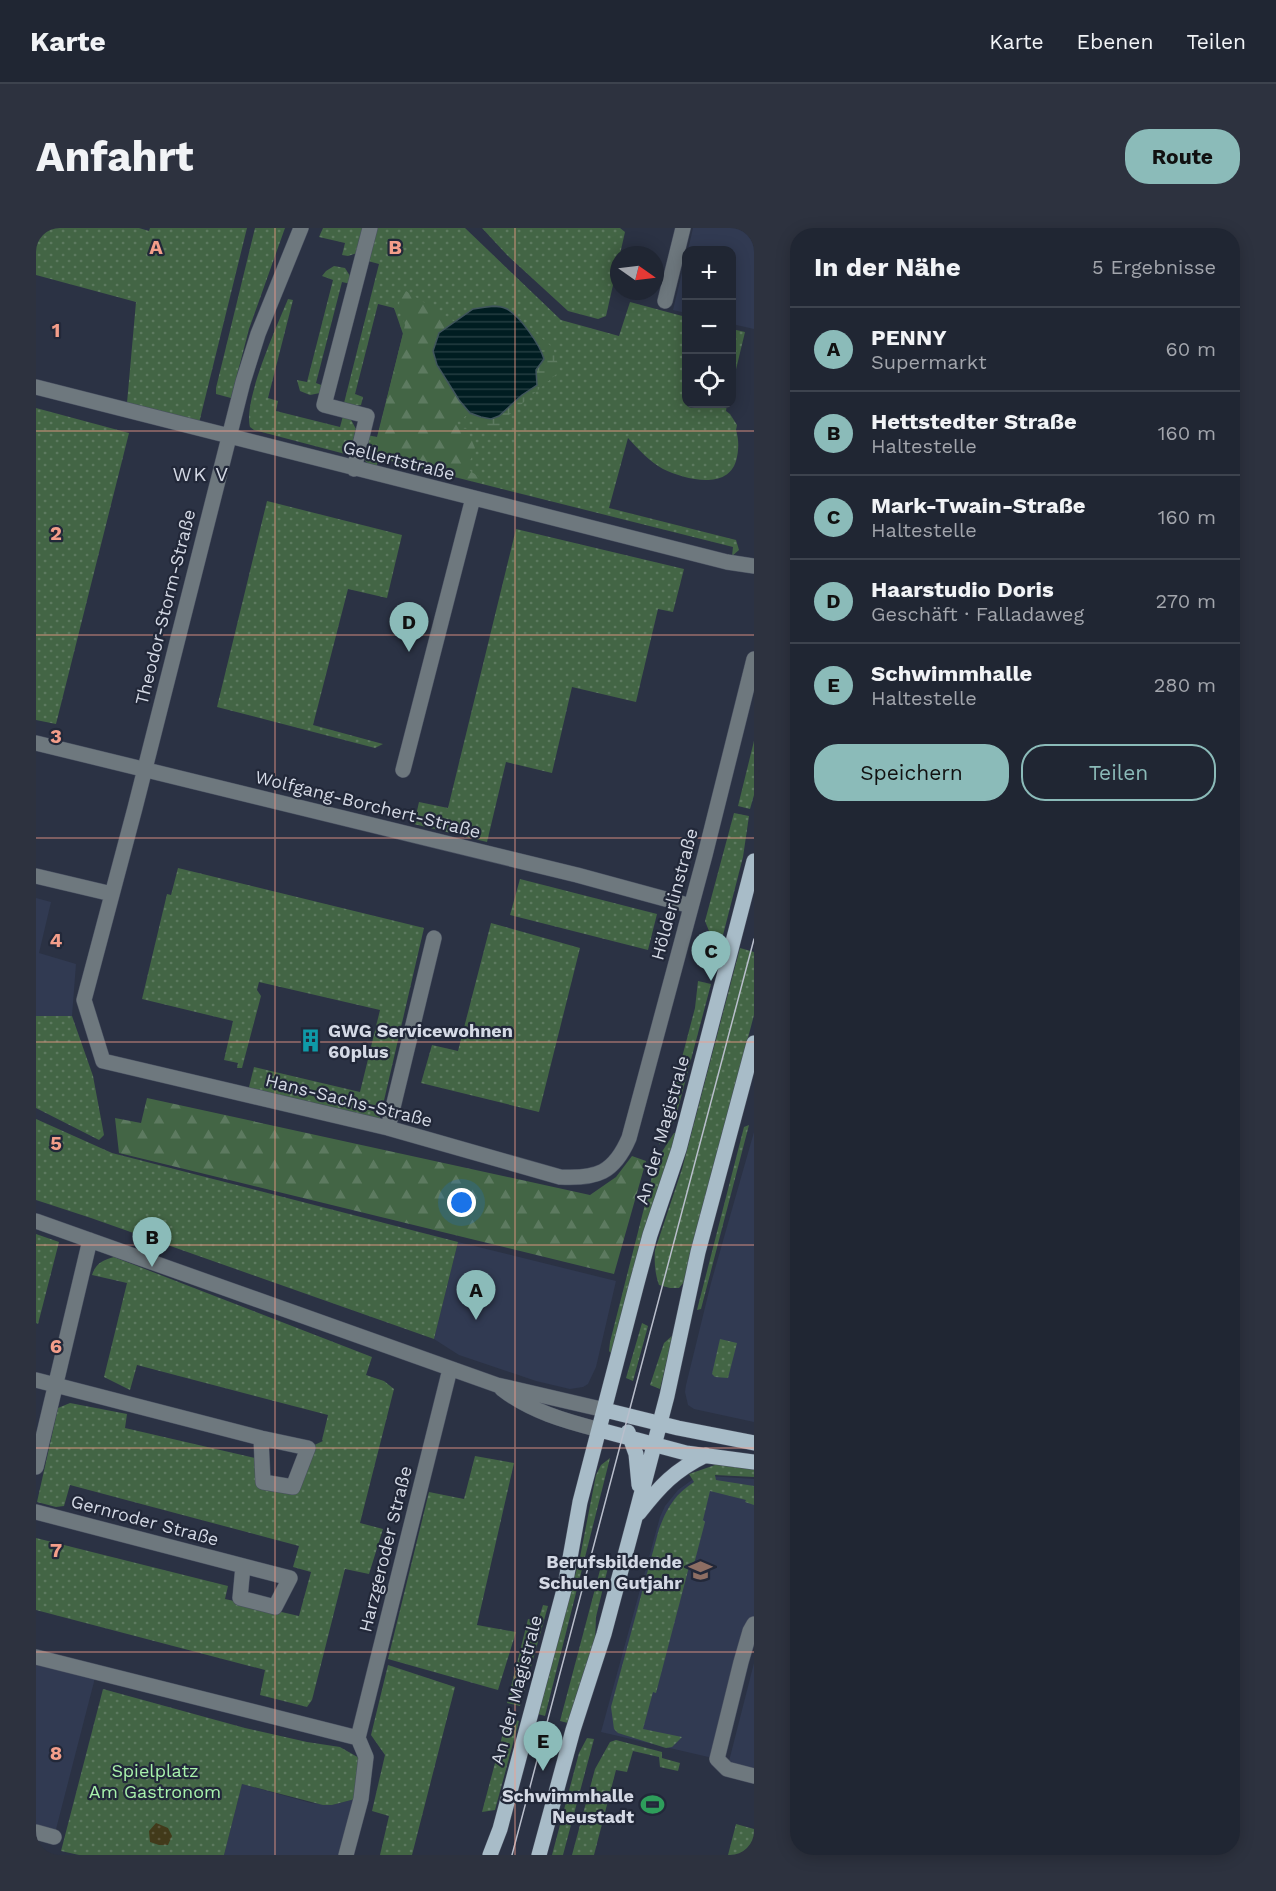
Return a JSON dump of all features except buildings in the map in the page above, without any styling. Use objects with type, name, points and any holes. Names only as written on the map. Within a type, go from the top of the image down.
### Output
[{"type":"main road","name":"An der Magistrale","points":[[490,1855],[500,1828],[565,1586],[580,1502],[650,1235],[679,1149],[754,861]]},
{"type":"main road","points":[[539,1855],[573,1730],[604,1635],[659,1424],[696,1263],[753,1051]]},
{"type":"main road","points":[[605,1410],[659,1424],[754,1443]]},
{"type":"main road","points":[[605,1410],[626,1428],[630,1437],[638,1468],[637,1510]]},
{"type":"main road","points":[[600,1430],[679,1451],[754,1462]]},
{"type":"main road","points":[[637,1510],[670,1476],[706,1455]]},
{"type":"street","name":"Theodor-Storm-Straße","points":[[84,1000],[145,769],[228,436],[258,334],[301,228]]},
{"type":"street","points":[[354,469],[367,416],[324,405],[370,228]]},
{"type":"street","points":[[665,301],[683,228]]},
{"type":"street","name":"Gellertstraße","points":[[36,387],[727,562],[754,566]]},
{"type":"street","points":[[403,770],[473,498]]},
{"type":"street","name":"Hölderlinstraße","points":[[629,1138],[754,659]]},
{"type":"street","name":"Wolfgang-Borchert-Straße","points":[[36,743],[577,875],[691,906]]},
{"type":"street","points":[[36,876],[112,894]]},
{"type":"street","points":[[388,1128],[434,938]]},
{"type":"street","name":"Hans-Sachs-Straße","points":[[84,1000],[103,1061],[388,1128],[560,1177],[588,1178],[609,1168],[619,1159],[629,1138]]},
{"type":"street","points":[[36,1221],[497,1385],[605,1410]]},
{"type":"street","points":[[36,1467],[90,1240]]},
{"type":"street","name":"Harzgeroder Straße","points":[[346,1855],[361,1799],[366,1757],[358,1738],[450,1369]]},
{"type":"street","points":[[36,1380],[56,1383],[111,1400],[261,1438]]},
{"type":"street","points":[[497,1385],[523,1404],[575,1424],[600,1430]]},
{"type":"street","name":"Gernroder Straße","points":[[36,1512],[243,1566]]},
{"type":"street","points":[[754,1624],[741,1662],[717,1759],[727,1769],[754,1776]]},
{"type":"street","points":[[36,1657],[358,1738]]},
{"type":"street","points":[[36,1832],[54,1837]]},
{"type":"shaded area","points":[[693,228],[754,228],[754,329],[736,325],[736,246],[689,246]]},
{"type":"shaded area","points":[[682,273],[682,312],[673,310]]},
{"type":"shaded area","points":[[493,306],[507,309],[518,318],[534,339],[544,359],[536,370],[537,385],[499,416],[491,419],[470,413],[437,365],[433,351],[439,333],[473,309]]},
{"type":"shaded area","points":[[36,898],[51,902],[39,953],[76,964],[72,1016],[36,1016]]},
{"type":"shaded area","points":[[754,1132],[754,1422],[694,1409],[688,1405],[685,1392],[711,1283]]},
{"type":"shaded area","points":[[458,1242],[616,1281],[596,1367],[588,1384],[570,1389],[536,1381],[459,1355],[434,1339]]},
{"type":"shaded area","name":"Berufsbildende Schulen Gutjahr","points":[[709,1476],[754,1479],[754,1624],[717,1759],[601,1732],[660,1517],[665,1506],[678,1490],[692,1480]]},
{"type":"shaded area","points":[[36,1657],[96,1674],[54,1837],[36,1832]]},
{"type":"shaded area","points":[[754,1663],[754,1776],[727,1769]]},
{"type":"shaded area","points":[[242,1784],[311,1803],[332,1805],[355,1799],[341,1855],[224,1855]]},
{"type":"green space","points":[[36,228],[139,228],[149,231],[150,228],[247,228],[199,423],[127,403],[136,302],[36,275]]},
{"type":"green space","points":[[255,228],[285,228],[249,329],[231,398],[216,394],[216,388]]},
{"type":"green space","points":[[323,228],[363,228],[357,253],[342,255],[345,243],[319,237]]},
{"type":"green space","points":[[377,228],[465,228],[561,320],[619,336],[630,302],[682,316],[682,408],[726,408],[726,411],[737,425],[736,461],[724,476],[704,480],[693,479],[658,466],[628,438],[609,508],[736,540],[739,550],[732,556],[733,547],[379,458],[376,468],[366,462],[363,457],[367,435],[377,437],[403,334],[394,308],[378,304],[355,394],[363,397],[361,405],[344,403],[379,264],[368,261]]},
{"type":"green space","points":[[482,228],[620,228],[625,232],[622,246],[610,246],[610,298],[606,316],[598,319],[568,311],[507,255]]},
{"type":"green space","points":[[334,266],[345,268],[350,276],[351,284],[342,282],[316,383],[324,386],[320,393],[310,395],[300,391],[297,380],[307,382],[333,280],[322,276]]},
{"type":"green space","points":[[406,291],[455,322],[439,333],[433,357],[459,400],[470,413],[457,422],[459,428],[467,429],[475,448],[467,469],[481,478],[482,483],[373,456],[405,325],[399,303]]},
{"type":"green space","points":[[288,299],[293,300],[268,398],[278,401],[276,411],[340,427],[343,416],[350,418],[356,429],[349,455],[250,427],[251,399],[256,382]]},
{"type":"green space","points":[[513,313],[553,348],[560,371],[502,421],[495,434],[465,418],[470,413],[481,417],[499,416],[537,385],[536,370],[544,359],[541,349]]},
{"type":"green space","points":[[736,330],[745,332],[736,369]]},
{"type":"green space","points":[[36,408],[129,433],[56,724],[36,720]]},
{"type":"green space","points":[[267,501],[402,535],[387,598],[348,589],[313,725],[383,744],[375,748],[217,707]]},
{"type":"green space","points":[[516,529],[684,569],[673,612],[658,609],[636,702],[572,687],[552,773],[506,762],[487,842],[414,824],[419,802],[448,808]]},
{"type":"green space","points":[[754,741],[754,795],[750,809],[738,806]]},
{"type":"green space","points":[[734,813],[749,816],[743,857],[723,935],[709,931],[705,921]]},
{"type":"green space","points":[[178,868],[424,928],[379,1122],[248,1091],[254,1067],[360,1092],[380,1010],[259,982],[257,990],[261,996],[242,1068],[237,1068],[238,1063],[224,1060],[233,1021],[142,999],[167,894],[171,895]]},
{"type":"green space","points":[[520,879],[657,914],[648,950],[510,915]]},
{"type":"green space","points":[[491,923],[580,948],[539,1112],[421,1083],[432,1045],[458,1051]]},
{"type":"green space","points":[[740,948],[754,952],[754,1015],[684,1282],[679,1288],[670,1288],[659,1285],[655,1268],[655,1250],[682,1169]]},
{"type":"green space","points":[[698,981],[711,984],[675,1120],[659,1145],[695,1008]]},
{"type":"green space","points":[[36,1016],[72,1016],[93,1076],[104,1135],[99,1140],[36,1108]]},
{"type":"green space","points":[[147,1098],[590,1195],[616,1177],[632,1156],[646,1161],[614,1274],[119,1153],[115,1118],[141,1123]]},
{"type":"green space","points":[[36,1119],[112,1153],[458,1242],[434,1339],[36,1200]]},
{"type":"green space","points":[[749,1125],[701,1309],[697,1310],[744,1127]]},
{"type":"green space","points":[[676,1133],[611,1353],[609,1351],[610,1342],[656,1161]]},
{"type":"green space","points":[[36,1234],[59,1242],[38,1324],[36,1323]]},
{"type":"green space","points":[[114,1257],[372,1357],[366,1375],[384,1381],[394,1389],[360,1523],[383,1529],[369,1574],[345,1569],[312,1700],[307,1707],[260,1695],[265,1670],[36,1610],[36,1538],[228,1586],[225,1599],[299,1616],[311,1572],[293,1567],[299,1546],[70,1485],[64,1506],[56,1507],[37,1502],[58,1408],[70,1403],[127,1414],[125,1428],[255,1458],[263,1482],[294,1485],[308,1448],[323,1441],[328,1415],[137,1365],[130,1390],[104,1377],[127,1283],[92,1275],[100,1263]]},
{"type":"green space","points":[[642,1323],[648,1326],[633,1381],[626,1378]]},
{"type":"green space","points":[[673,1335],[660,1389],[650,1385],[664,1343]]},
{"type":"green space","points":[[720,1339],[737,1343],[728,1378],[715,1377],[712,1374]]},
{"type":"green space","points":[[475,1456],[514,1463],[477,1625],[516,1632],[498,1690],[388,1659],[429,1492],[464,1499]]},
{"type":"green space","points":[[610,1458],[545,1716],[538,1714],[580,1557],[596,1475],[601,1465]]},
{"type":"green space","points":[[718,1464],[754,1468],[754,1477],[715,1475],[716,1480],[754,1486],[754,1505],[745,1502],[746,1500],[710,1491],[694,1564],[690,1563],[656,1693],[653,1692],[643,1729],[682,1737],[672,1747],[666,1748],[618,1733],[614,1729],[611,1707],[662,1521],[677,1497],[694,1482],[689,1474]]},
{"type":"green space","points":[[611,1555],[596,1617],[595,1642],[568,1723],[560,1721],[600,1570]]},
{"type":"green space","points":[[543,1605],[548,1606],[520,1706],[507,1703],[528,1619],[538,1621]]},
{"type":"green space","points":[[388,1665],[455,1687],[412,1855],[380,1855],[389,1816],[372,1811],[385,1755],[371,1735]]},
{"type":"green space","name":"Spielplatz Am Gastronom","points":[[103,1689],[245,1728],[340,1747],[361,1759],[355,1799],[323,1805],[242,1784],[224,1855],[79,1855],[61,1851]]},
{"type":"green space","points":[[507,1718],[519,1721],[495,1810],[482,1812]]},
{"type":"green space","points":[[587,1738],[594,1739],[563,1855],[552,1855],[579,1753]]},
{"type":"green space","points":[[616,1740],[662,1752],[662,1758],[680,1763],[678,1771],[660,1767],[659,1757],[633,1751],[627,1772],[616,1770],[594,1855],[572,1855],[595,1769],[610,1742]]},
{"type":"green space","points":[[736,1824],[754,1829],[754,1855],[728,1855]]},
{"type":"sand","points":[[156,1823],[168,1828],[172,1836],[168,1845],[150,1842],[149,1831]]},
{"type":"tram line","points":[[512,1855],[754,939]]},
{"type":"place","name":"Haarstudio Doris","points":[[409,652]]},
{"type":"place","name":"Mark-Twain-Straße","points":[[711,981]]},
{"type":"place","name":"GWG Servicewohnen 60plus","points":[[310,1040]]},
{"type":"place","name":"Hettstedter Straße","points":[[152,1267]]},
{"type":"place","name":"PENNY","points":[[476,1320]]},
{"type":"place","name":"Berufsbildende Schulen Gutjahr","points":[[700,1571]]},
{"type":"place","name":"Schwimmhalle","points":[[543,1771]]},
{"type":"place","name":"Schwimmhalle Neustadt","points":[[652,1805]]},
{"type":"district","name":"WK V","points":[[201,474]]}]
